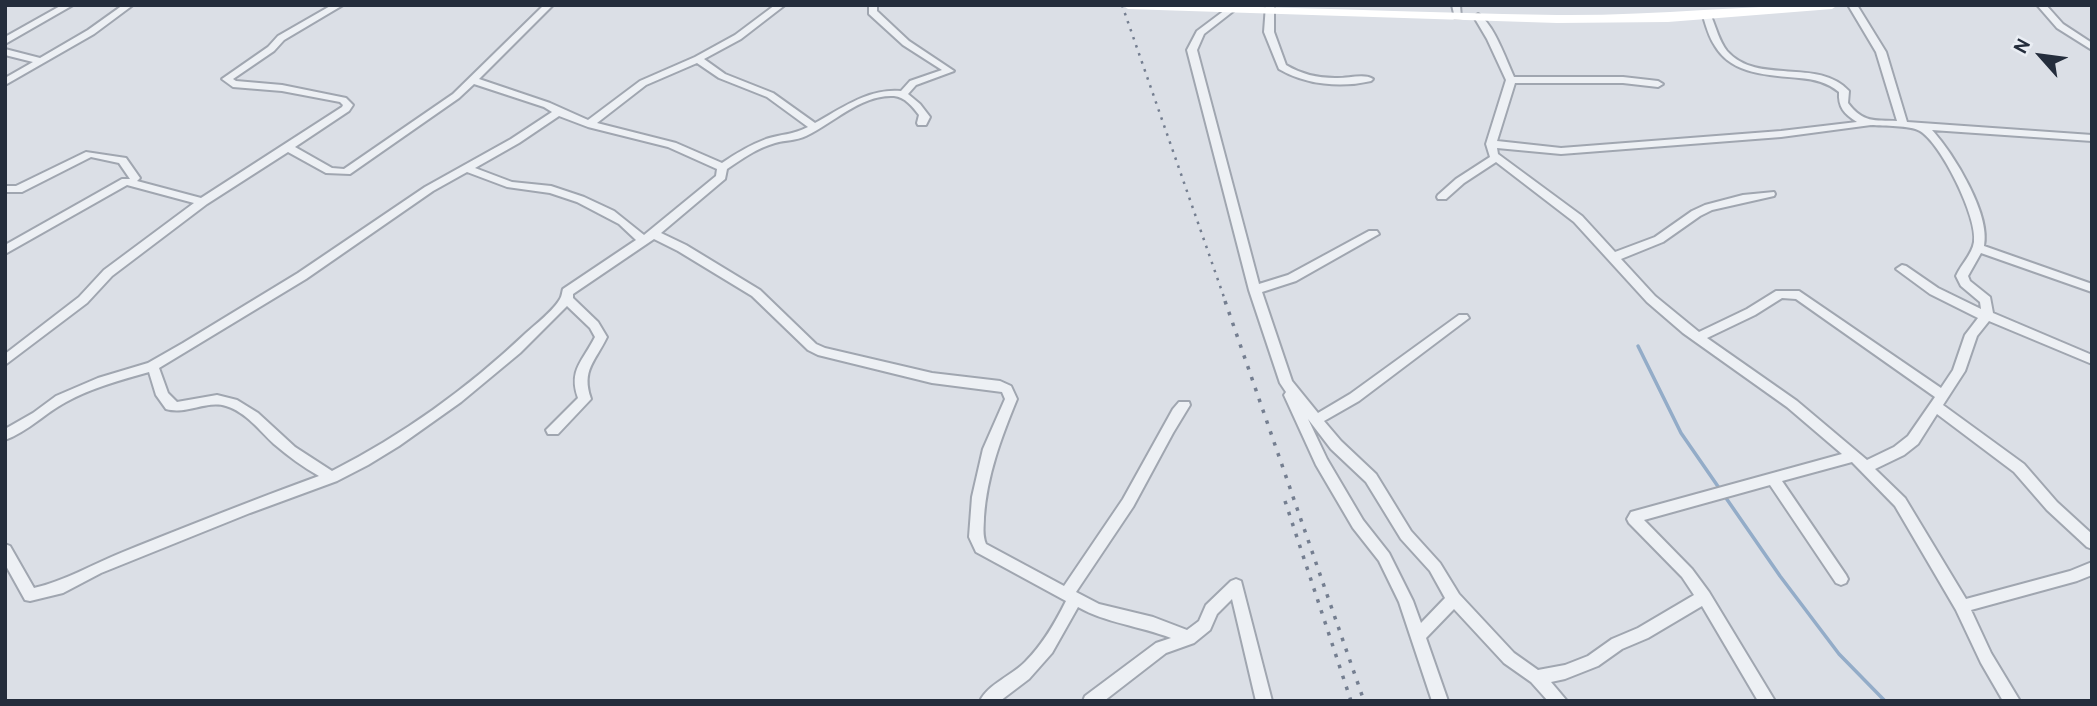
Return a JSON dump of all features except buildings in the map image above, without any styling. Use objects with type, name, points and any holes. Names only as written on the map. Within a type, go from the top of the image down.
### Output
[{"type":"main road","points":[[1128,5],[1232,9],[1270,7],[1457,11],[1478,17],[1626,19],[1707,16],[1832,5]]},
{"type":"street","points":[[5,41],[69,5]]},
{"type":"street","points":[[5,82],[129,5]]},
{"type":"street","points":[[5,361],[83,300],[108,274],[203,202],[346,110],[346,102],[282,88],[233,84],[229,82],[228,76],[271,48],[281,38],[339,5]]},
{"type":"street","points":[[287,147],[330,172],[346,173],[432,114],[472,80],[549,5]]},
{"type":"street","points":[[590,123],[654,76],[698,58],[758,24],[781,5]]},
{"type":"street","points":[[873,5],[872,12],[906,43],[949,71],[914,83],[903,94]]},
{"type":"street","points":[[1852,5],[1881,52],[1903,124]]},
{"type":"street","points":[[2041,5],[2060,26],[2092,47]]},
{"type":"street","points":[[1270,7],[1269,33],[1282,67],[1304,77],[1355,81],[1368,79]]},
{"type":"street","points":[[1232,9],[1200,33],[1192,50],[1255,290],[1286,383],[1321,461],[1359,524],[1384,558],[1406,601],[1440,701]]},
{"type":"street","points":[[1707,16],[1727,57],[1737,64],[1751,69],[1818,78],[1838,84],[1844,91],[1843,103],[1852,116],[1870,124]]},
{"type":"street","points":[[1478,17],[1511,80],[1491,144],[1496,158],[1578,219],[1651,299],[1698,338],[1792,404],[1854,456],[1900,502],[1962,606],[1986,659],[2012,701]]},
{"type":"street","points":[[2071,32],[2092,35]]},
{"type":"street","points":[[5,52],[41,61]]},
{"type":"street","points":[[698,58],[728,80],[770,95],[816,128]]},
{"type":"street","points":[[472,80],[547,105],[558,112],[590,123],[671,145],[722,168]]},
{"type":"street","points":[[1511,80],[1623,80],[1658,84]]},
{"type":"street","points":[[5,550],[30,595],[48,591],[373,458],[429,418],[525,342],[567,299],[567,292],[648,237],[720,177],[722,168],[765,143],[793,138],[866,100],[890,93],[903,94],[921,110],[925,117],[922,122]]},
{"type":"street","points":[[5,435],[38,416],[60,399],[152,366],[302,276],[429,189],[515,141],[558,112]]},
{"type":"street","points":[[1491,144],[1561,151],[1780,134],[1870,124],[2092,138]]},
{"type":"street","points":[[1866,467],[1899,451],[1913,440],[1928,413],[1959,371],[1971,335],[1986,315],[1986,300],[1965,283],[1962,276],[1979,248],[1981,233],[1960,177],[1928,129],[1903,124]]},
{"type":"street","points":[[5,189],[18,190],[90,154],[122,160],[135,178]]},
{"type":"street","points":[[1442,197],[1460,181],[1496,158]]},
{"type":"street","points":[[466,167],[497,180],[518,186],[538,187],[586,202],[648,237],[682,248],[756,293],[821,352],[932,378],[1007,389],[1011,399],[990,449],[979,497],[976,537],[981,548],[1096,610],[1153,624],[1189,638]]},
{"type":"street","points":[[5,250],[126,181],[203,202]]},
{"type":"street","points":[[1612,257],[1630,253],[1654,242],[1674,231],[1687,218],[1713,206],[1770,194]]},
{"type":"street","points":[[1255,290],[1292,278],[1373,234]]},
{"type":"street","points":[[1979,248],[2092,288]]},
{"type":"street","points":[[1902,269],[1934,290],[1986,315],[2092,360]]},
{"type":"street","points":[[1698,338],[1751,312],[1780,294],[1798,295],[1939,401],[2018,468],[2052,506],[2092,543]]},
{"type":"street","points":[[553,430],[585,399],[579,386],[583,365],[601,337],[594,325],[567,299]]},
{"type":"street","points":[[1317,420],[1344,407],[1433,337],[1463,318]]},
{"type":"street","points":[[152,366],[158,392],[171,407],[208,400],[230,403],[244,409],[310,465],[332,477]]},
{"type":"street","points":[[1286,383],[1336,445],[1371,478],[1406,535],[1435,567],[1454,599],[1508,658],[1536,677],[1559,701]]},
{"type":"street","points":[[988,701],[1024,673],[1050,644],[1070,598],[1148,469],[1166,430],[1184,405]]},
{"type":"street","points":[[1767,701],[1687,573],[1634,517],[1854,456]]},
{"type":"street","points":[[1773,478],[1841,579]]},
{"type":"street","points":[[1962,606],[2072,577],[2092,568]]},
{"type":"street","points":[[1091,701],[1161,648],[1189,638],[1205,625],[1211,610],[1236,585],[1264,701]]},
{"type":"street","points":[[1536,677],[1564,672],[1593,662],[1617,643],[1643,633],[1704,597]]},
{"type":"street","points":[[1418,636],[1454,599]]},
{"type":"waterway","points":[[1638,346],[1681,433],[1780,576],[1839,654],[1885,701]]},
{"type":"railway","points":[[1122,5],[1226,303]]},
{"type":"railway","points":[[1225,301],[1364,701]]},
{"type":"railway","points":[[1285,501],[1351,701]]}]
